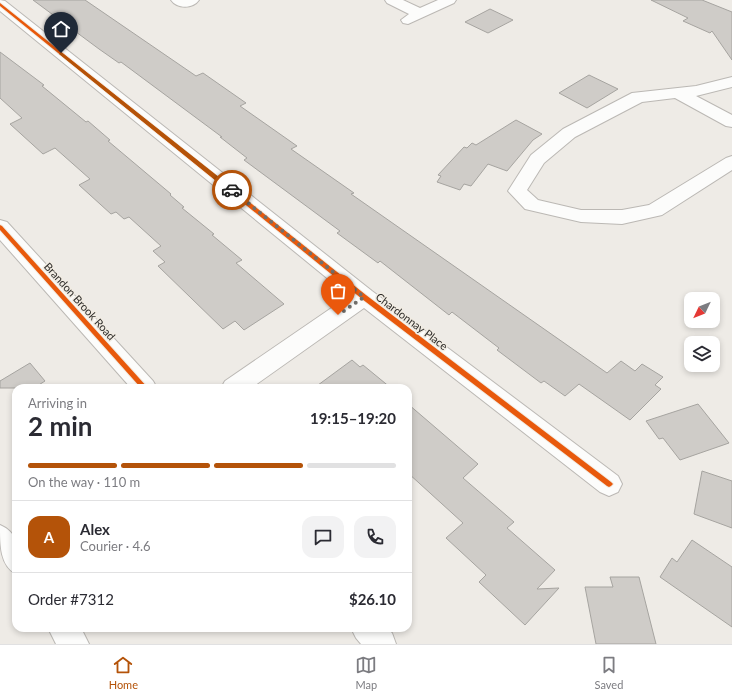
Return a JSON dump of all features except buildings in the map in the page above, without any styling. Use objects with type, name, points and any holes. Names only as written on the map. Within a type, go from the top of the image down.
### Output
[{"type":"street","points":[[178,0],[184,3],[192,0]]},
{"type":"street","points":[[392,0],[414,17],[449,0]]},
{"type":"street","name":"Chardonnay Place","points":[[0,4],[364,297],[609,484]]},
{"type":"street","points":[[732,82],[678,93],[638,97],[569,133],[536,159],[517,191],[532,205],[581,216],[622,217],[655,210],[732,162]]},
{"type":"street","points":[[678,93],[732,122]]},
{"type":"street","name":"Brandon Brook Road","points":[[0,227],[141,384]]},
{"type":"street","points":[[239,384],[364,297]]},
{"type":"street","points":[[66,632],[74,644]]},
{"type":"street","points":[[370,632],[381,644]]},
{"type":"cycle path","points":[[0,4],[364,297],[609,484]]},
{"type":"cycle path","points":[[0,227],[141,384]]},
{"type":"way so far","points":[[232,190],[364,297],[338,315]]},
{"type":"route","points":[[61,53],[232,190]]}]
